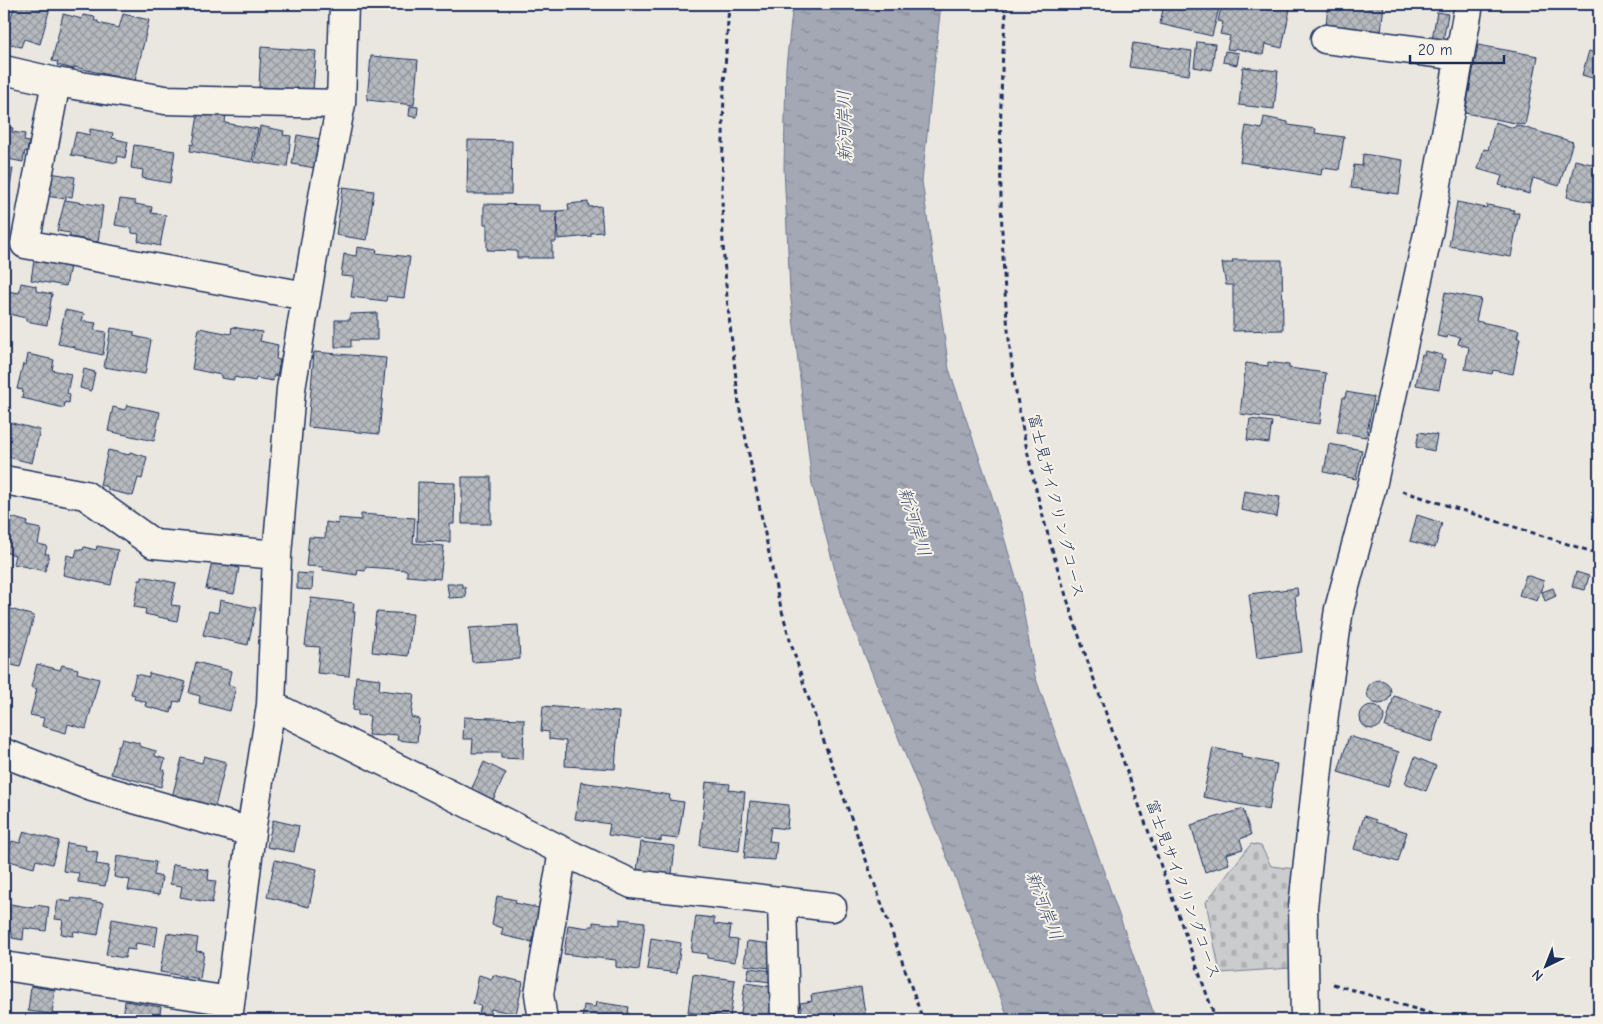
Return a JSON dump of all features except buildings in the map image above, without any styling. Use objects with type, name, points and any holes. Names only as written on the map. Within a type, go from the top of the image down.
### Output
[{"type":"street","points":[[4,966],[229,1011],[251,832],[271,705],[277,555],[291,390],[324,191],[341,104],[344,4]]},
{"type":"street","points":[[1305,1020],[1303,907],[1324,714],[1339,610],[1373,482],[1430,229],[1469,4]]},
{"type":"street","points":[[1325,39],[1460,56]]},
{"type":"street","points":[[4,70],[56,82],[165,100],[341,104]]},
{"type":"street","points":[[56,82],[25,244],[306,296]]},
{"type":"street","points":[[4,480],[85,495],[154,544],[277,555]]},
{"type":"street","points":[[271,705],[562,851],[632,884],[832,907]]},
{"type":"street","points":[[4,752],[92,787],[251,832]]},
{"type":"street","points":[[543,1020],[539,994],[562,851]]},
{"type":"street","points":[[782,901],[785,1020]]},
{"type":"path","points":[[730,4],[724,86],[723,236],[727,298],[739,405],[778,593],[790,640],[806,691],[923,1020]]},
{"type":"path","name":"富士見サイクリングコース","points":[[1006,4],[1000,91],[1002,237],[1008,334],[1019,408],[1040,507],[1065,596],[1216,1020]]},
{"type":"path","points":[[1373,482],[1599,554]]},
{"type":"path","points":[[1304,975],[1452,1020]]},
{"type":"green space","points":[[1251,844],[1261,846],[1271,866],[1295,869],[1291,968],[1220,973],[1206,902]]},
{"type":"water","name":"新河岸川","points":[[793,4],[941,4],[922,181],[949,369],[989,486],[1020,592],[1035,676],[1156,1020],[1009,1020],[962,894],[844,604],[812,484],[790,291],[784,169],[786,66]]}]
